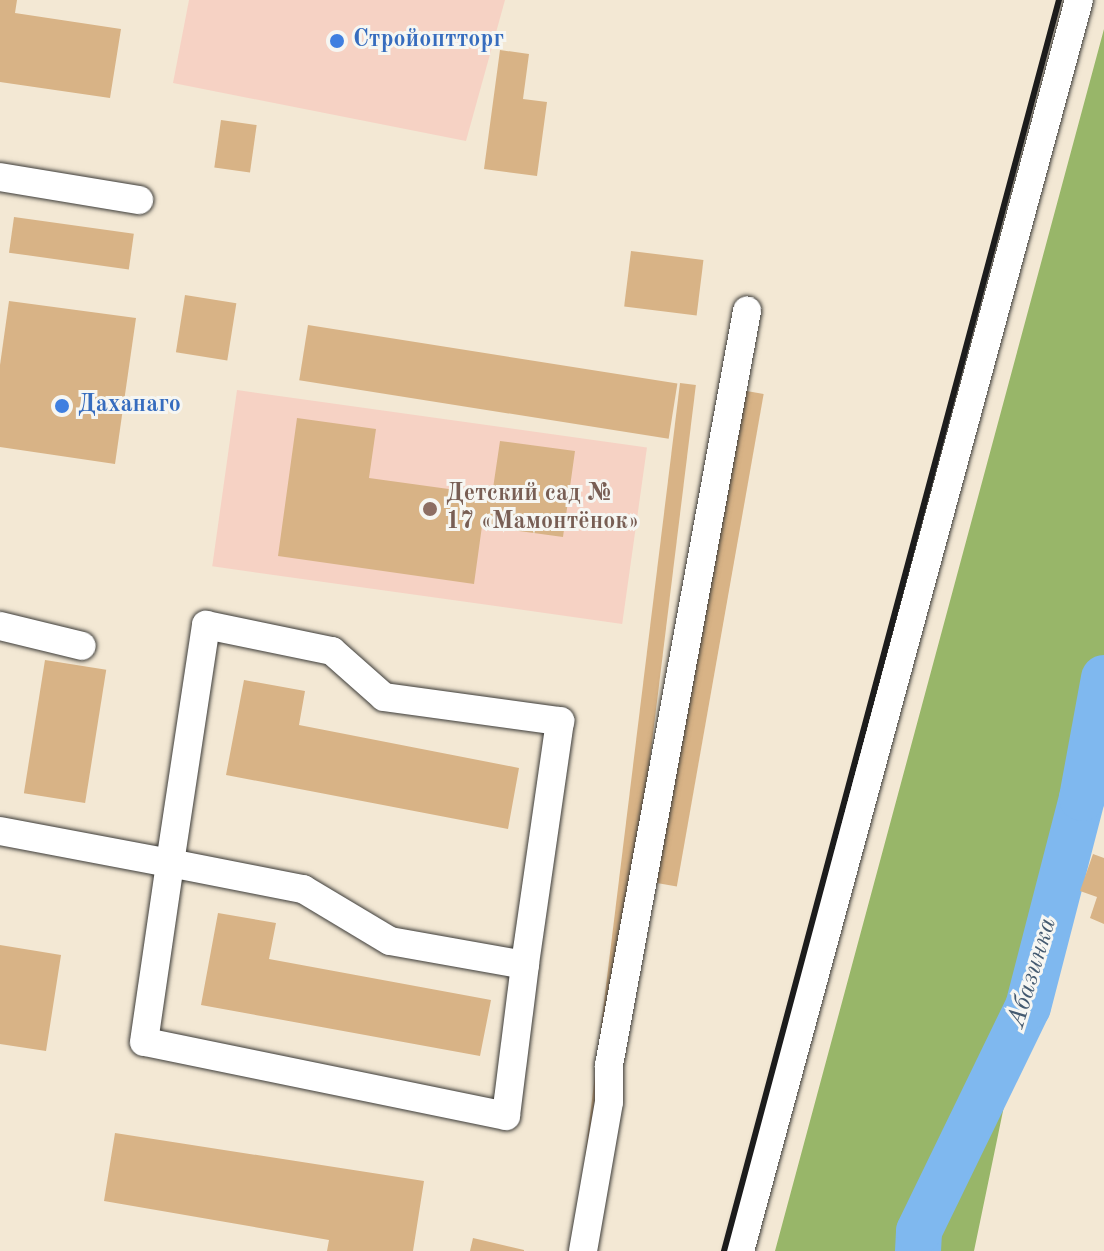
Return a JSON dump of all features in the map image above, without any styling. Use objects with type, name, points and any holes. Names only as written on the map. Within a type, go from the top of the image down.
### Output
[{"type":"street","points":[[740,1251],[1079,0]]},
{"type":"street","points":[[0,177],[139,200]]},
{"type":"street","points":[[583,1251],[609,1102],[609,1065],[747,311]]},
{"type":"street","points":[[206,625],[332,651],[384,697],[560,721],[525,965],[506,1116],[144,1042],[206,625]]},
{"type":"street","points":[[0,626],[82,646]]},
{"type":"street","points":[[0,831],[303,889],[390,941],[525,965]]},
{"type":"shaded area","name":"Стройоптторг","points":[[189,0],[505,0],[466,141],[173,83]]},
{"type":"shaded area","name":"Детский сад № 17 «Мамонтёнок»","points":[[237,390],[647,448],[622,624],[212,566]]},
{"type":"green space","points":[[1104,29],[1104,713],[1009,1082],[974,1251],[775,1251]]},
{"type":"building","points":[[0,0],[17,0],[15,13],[121,29],[110,98],[0,82]]},
{"type":"building","points":[[500,50],[529,54],[523,99],[547,102],[537,176],[484,169]]},
{"type":"building","points":[[221,120],[257,125],[250,173],[214,168]]},
{"type":"building","points":[[14,217],[134,234],[129,269],[9,253]]},
{"type":"building","points":[[631,251],[703,260],[697,315],[624,307]]},
{"type":"building","points":[[185,295],[236,303],[227,360],[176,352]]},
{"type":"building","name":"Даханаго","points":[[9,301],[136,318],[115,464],[0,447],[0,365]]},
{"type":"building","points":[[308,325],[677,384],[669,439],[299,380]]},
{"type":"building","points":[[680,383],[696,385],[590,1251],[573,1251]]},
{"type":"building","points":[[741,390],[764,394],[677,886],[654,882]]},
{"type":"building","points":[[297,418],[376,429],[369,478],[492,495],[500,441],[575,451],[563,537],[482,526],[474,584],[278,556]]},
{"type":"building","points":[[45,660],[106,670],[85,803],[24,793]]},
{"type":"building","points":[[244,680],[305,691],[299,725],[519,768],[508,829],[226,775]]},
{"type":"building","points":[[1093,854],[1104,858],[1104,924],[1090,918],[1097,897],[1080,891]]},
{"type":"building","points":[[218,913],[276,923],[269,959],[491,1000],[480,1056],[201,1005]]},
{"type":"building","points":[[0,945],[61,955],[46,1051],[0,1044]]},
{"type":"building","points":[[115,1133],[424,1181],[413,1251],[327,1251],[329,1240],[104,1201]]},
{"type":"building","points":[[473,1238],[524,1250],[524,1251],[470,1251]]},
{"type":"waterway","name":"Абазинка","points":[[918,1251],[919,1231],[1028,1007],[1082,798],[1104,678]]},
{"type":"railway","points":[[724,1251],[1059,0]]},
{"type":"place","name":"Стройоптторг","points":[[337,41]]},
{"type":"place","name":"Даханаго","points":[[62,406]]},
{"type":"place","name":"Детский сад № 17 «Мамонтёнок»","points":[[430,509]]}]
